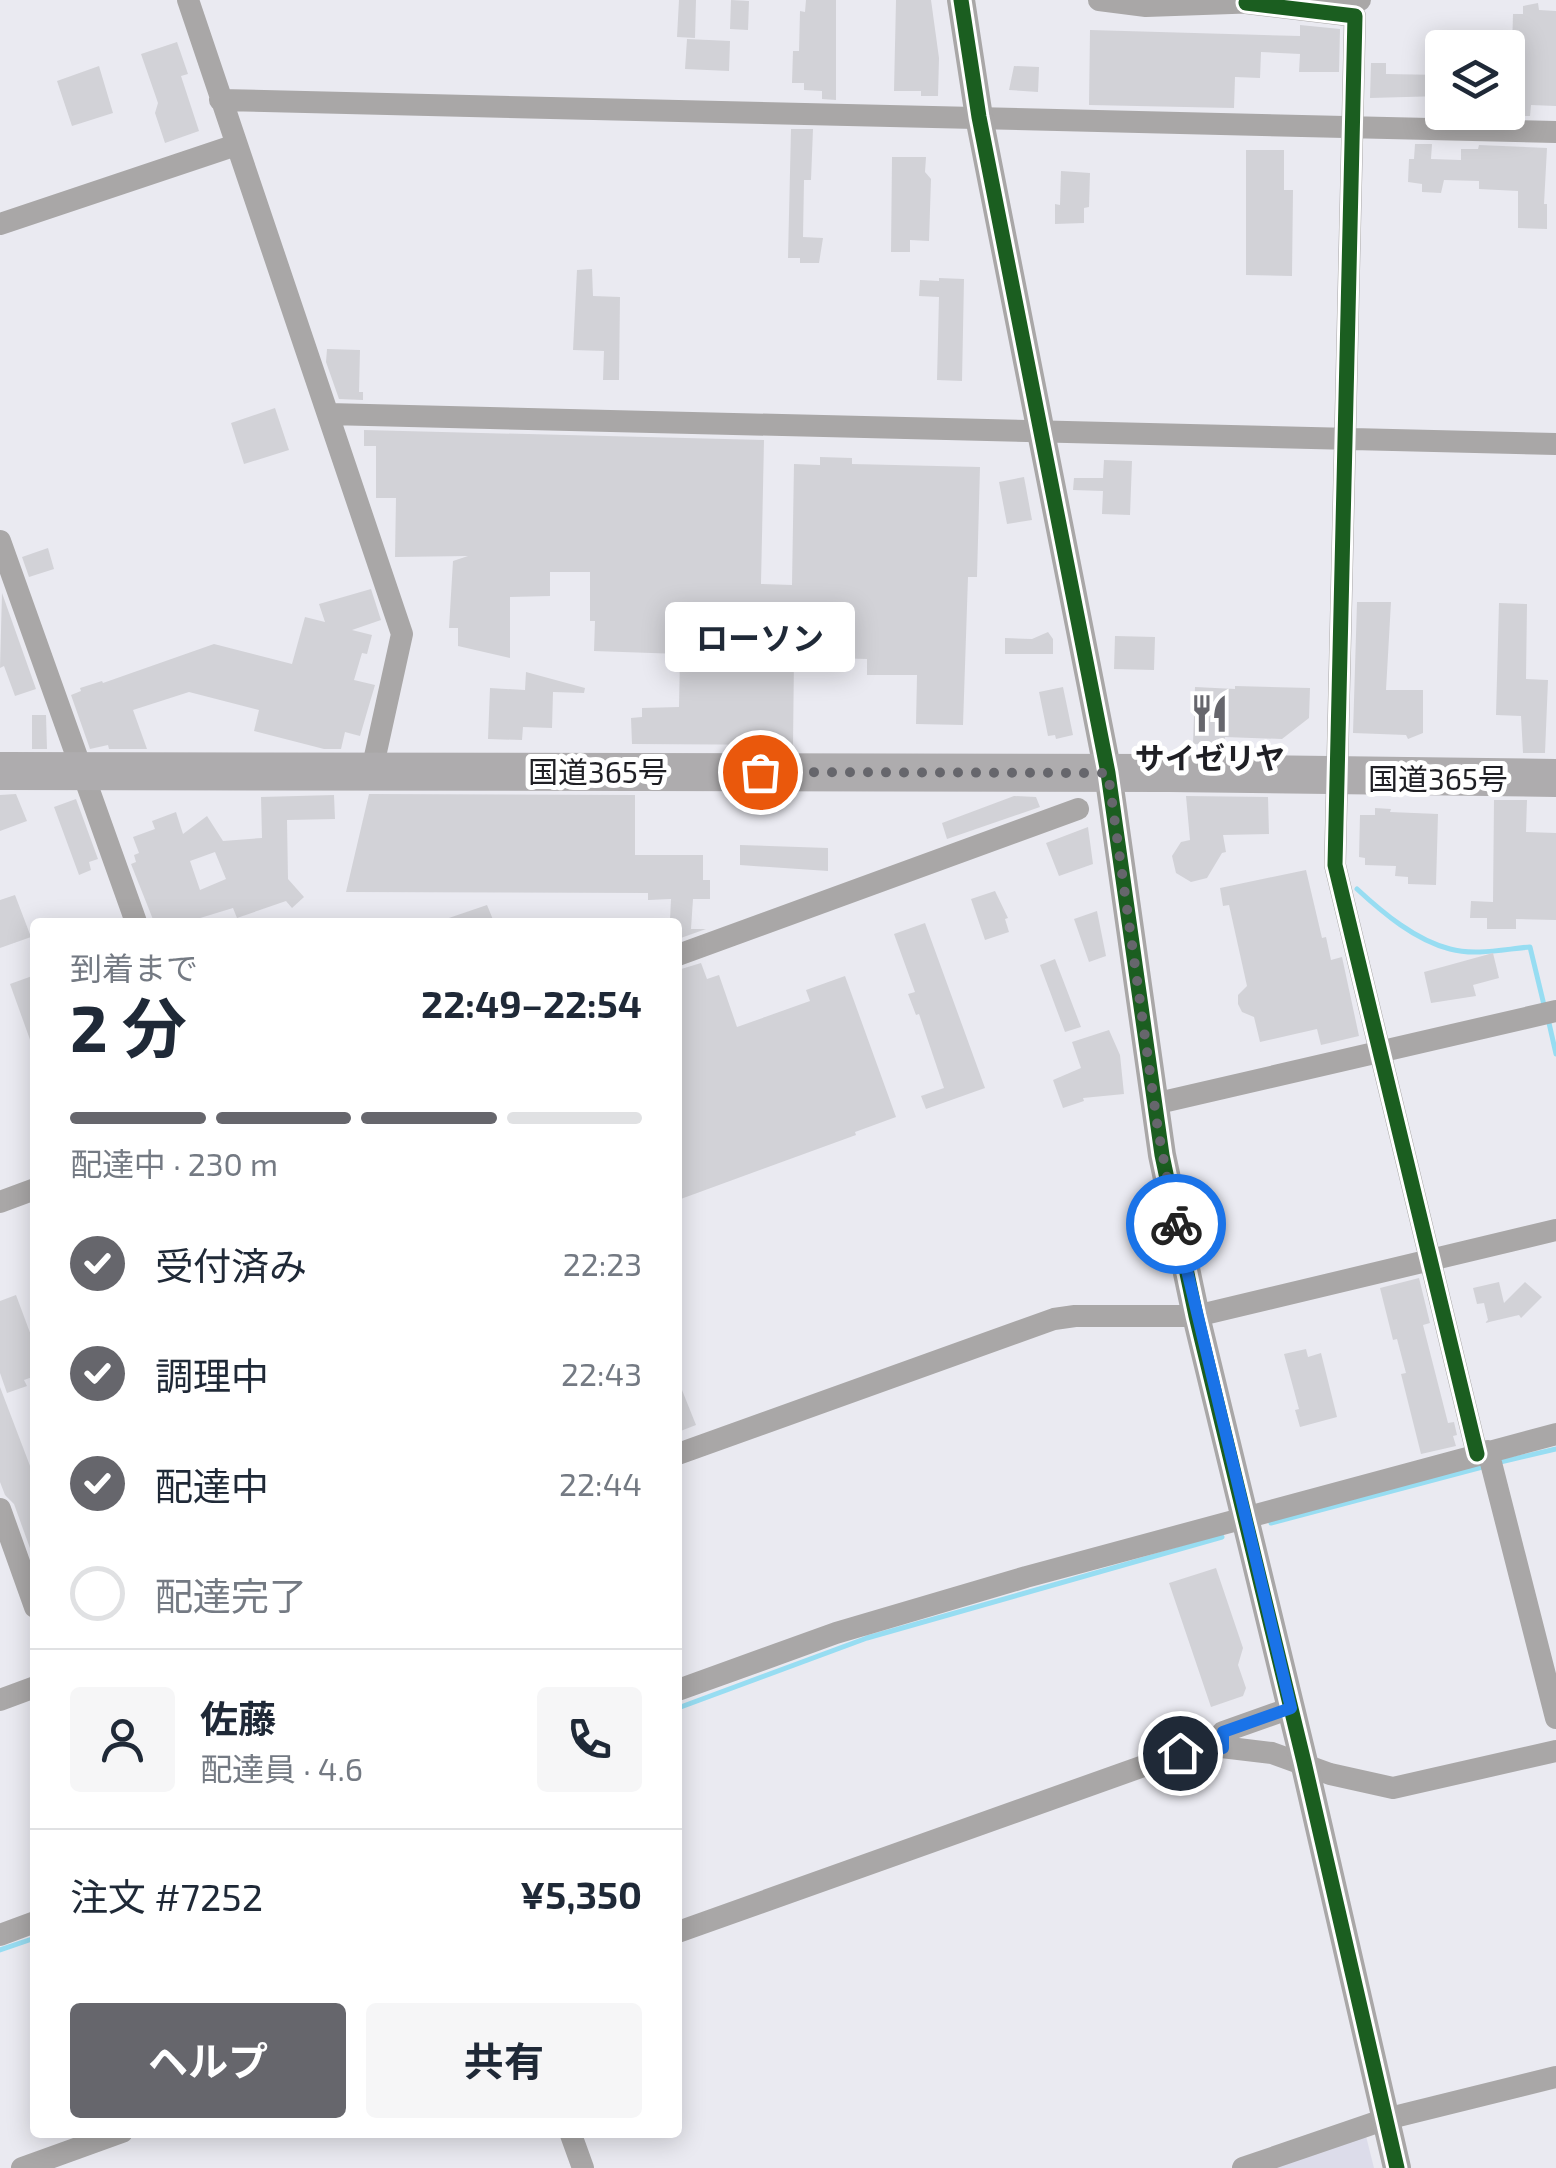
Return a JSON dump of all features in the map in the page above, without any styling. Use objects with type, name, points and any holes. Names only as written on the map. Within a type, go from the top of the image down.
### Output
[{"type":"highway","name":"国道365号","points":[[0,771],[1556,778]]},
{"type":"street","points":[[188,0],[402,634],[372,770]]},
{"type":"street","points":[[960,0],[979,117],[1108,773],[1154,1104],[1196,1316],[1397,2168]]},
{"type":"street","points":[[1098,0],[1146,6],[1360,0]]},
{"type":"street","points":[[1246,3],[1354,16],[1335,865],[1431,1259],[1495,1476],[1556,1718]]},
{"type":"street","points":[[220,100],[1556,132]]},
{"type":"street","points":[[0,224],[236,146]]},
{"type":"street","points":[[328,414],[1556,444]]},
{"type":"street","points":[[0,541],[135,918]]},
{"type":"street","points":[[682,954],[1078,809]]},
{"type":"street","points":[[1154,1104],[1555,1016]]},
{"type":"street","points":[[0,1202],[30,1191]]},
{"type":"street","points":[[682,1453],[1054,1319],[1196,1316],[1556,1230]]},
{"type":"street","points":[[682,1689],[836,1633],[1026,1577],[1556,1434]]},
{"type":"street","points":[[0,1509],[30,1593]]},
{"type":"street","points":[[0,1700],[30,1689]]},
{"type":"street","points":[[1223,1748],[1223,1732],[1291,1708]]},
{"type":"street","points":[[682,1931],[1180,1753],[1223,1748],[1272,1753],[1330,1774],[1393,1788],[1556,1750]]},
{"type":"street","points":[[0,1934],[30,1924]]},
{"type":"street","points":[[1243,2168],[1386,2119],[1556,2077]]},
{"type":"street","points":[[22,2168],[105,2138]]},
{"type":"street","points":[[572,2138],[582,2168]]},
{"type":"shaded area","points":[[1366,2136],[1374,2168],[1270,2168]]},
{"type":"building","points":[[679,0],[696,0],[695,38],[677,37]]},
{"type":"building","points":[[731,0],[749,1],[748,30],[730,29]]},
{"type":"building","points":[[806,0],[836,0],[836,100],[822,99],[822,91],[804,90],[804,83],[792,83],[793,51],[799,51],[800,11],[805,12]]},
{"type":"building","points":[[896,0],[931,0],[939,58],[938,96],[921,96],[921,91],[894,91]]},
{"type":"building","points":[[1538,3],[1539,10],[1556,11],[1556,106],[1531,105],[1530,116],[1525,116],[1525,30],[1513,30],[1513,14],[1523,14],[1523,6]]},
{"type":"building","points":[[1300,25],[1340,29],[1339,72],[1299,72],[1300,54],[1261,52],[1260,78],[1235,77],[1234,108],[1089,105],[1090,30],[1300,36]]},
{"type":"building","points":[[687,39],[730,41],[729,71],[685,69]]},
{"type":"building","points":[[177,42],[188,74],[181,76],[199,131],[165,143],[155,113],[158,103],[141,54]]},
{"type":"building","points":[[1371,63],[1386,63],[1386,74],[1425,75],[1425,96],[1370,98]]},
{"type":"building","points":[[99,66],[113,113],[72,126],[57,81]]},
{"type":"building","points":[[1014,66],[1039,67],[1038,92],[1009,90]]},
{"type":"building","points":[[791,129],[813,129],[811,180],[804,180],[803,237],[823,238],[819,263],[800,263],[800,258],[788,258]]},
{"type":"building","points":[[1415,144],[1432,144],[1431,159],[1461,160],[1461,149],[1478,149],[1479,145],[1547,148],[1547,229],[1518,228],[1518,191],[1479,189],[1479,181],[1444,180],[1441,193],[1422,192],[1422,184],[1408,182],[1409,159],[1414,159]]},
{"type":"building","points":[[1246,150],[1284,150],[1284,190],[1293,190],[1292,276],[1246,275]]},
{"type":"building","points":[[892,157],[926,157],[925,172],[931,179],[929,241],[910,240],[910,252],[891,252]]},
{"type":"building","points":[[1061,171],[1090,173],[1089,207],[1084,208],[1084,223],[1055,224]]},
{"type":"building","points":[[592,269],[593,296],[620,297],[619,380],[603,380],[604,351],[573,350],[577,270]]},
{"type":"building","points":[[964,279],[962,381],[937,380],[939,297],[919,296],[920,280]]},
{"type":"building","points":[[327,349],[360,350],[359,392],[363,392],[363,400],[339,399],[326,362]]},
{"type":"building","points":[[275,408],[289,450],[244,464],[231,423]]},
{"type":"building","points":[[364,430],[764,440],[761,584],[792,585],[794,464],[820,465],[820,457],[852,458],[852,464],[980,467],[977,577],[968,577],[963,725],[916,724],[917,675],[867,675],[867,659],[794,657],[793,745],[632,744],[631,718],[642,717],[642,708],[679,707],[680,654],[594,651],[590,572],[550,572],[550,596],[510,597],[510,658],[458,646],[458,628],[449,628],[453,561],[468,556],[395,557],[396,498],[376,498],[376,446],[364,446]]},
{"type":"building","points":[[1104,460],[1132,461],[1130,515],[1102,514],[1103,491],[1073,490],[1074,478],[1103,478]]},
{"type":"building","points":[[1024,477],[1032,520],[1007,524],[999,482]]},
{"type":"building","points":[[48,548],[54,569],[29,577],[22,557]]},
{"type":"building","points":[[371,589],[381,620],[352,630],[372,635],[354,680],[375,685],[360,736],[345,732],[341,749],[324,749],[254,731],[259,710],[189,692],[133,710],[147,749],[109,749],[108,745],[90,749],[71,695],[80,688],[214,644],[292,664],[305,617],[325,622],[319,604]]},
{"type":"building","points":[[2,593],[36,689],[15,696],[4,666],[0,668]]},
{"type":"building","points":[[1357,602],[1391,602],[1386,690],[1423,690],[1423,733],[1408,739],[1406,735],[1353,733]]},
{"type":"building","points":[[1499,603],[1527,604],[1526,679],[1548,680],[1545,753],[1523,753],[1521,716],[1496,715]]},
{"type":"building","points":[[1048,632],[1053,639],[1053,654],[1005,654],[1005,638],[1032,639]]},
{"type":"building","points":[[1115,636],[1155,637],[1154,670],[1114,669]]},
{"type":"building","points":[[526,672],[585,688],[584,693],[553,692],[552,728],[523,727],[522,740],[488,739],[490,688],[525,690]]},
{"type":"building","points":[[1063,687],[1073,735],[1056,739],[1055,735],[1048,736],[1039,692]]},
{"type":"building","points":[[1195,687],[1310,688],[1309,718],[1282,739],[1225,737],[1225,745],[1193,744]]},
{"type":"building","points":[[32,715],[46,715],[47,749],[32,749]]},
{"type":"building","points":[[16,794],[27,821],[0,831],[0,795]]},
{"type":"building","points":[[369,794],[635,795],[635,855],[703,855],[703,880],[710,880],[710,899],[693,899],[691,929],[706,929],[682,938],[682,918],[670,918],[671,899],[648,900],[648,893],[346,892]]},
{"type":"building","points":[[334,795],[335,819],[287,820],[288,879],[304,897],[292,908],[286,901],[237,918],[233,908],[200,918],[152,918],[131,864],[139,853],[133,837],[155,829],[152,821],[176,812],[183,834],[207,816],[223,841],[262,838],[261,797]],"holes":[[[215,852],[226,879],[200,890],[190,861]]]},
{"type":"building","points":[[1014,796],[1036,797],[1040,807],[947,839],[942,823]]},
{"type":"building","points":[[1186,796],[1268,797],[1269,834],[1223,835],[1226,852],[1207,878],[1191,882],[1176,873],[1172,856],[1181,842],[1190,840]]},
{"type":"building","points":[[76,799],[98,859],[89,862],[91,870],[79,875],[54,807]]},
{"type":"building","points":[[1494,800],[1527,800],[1526,832],[1556,833],[1556,920],[1516,919],[1516,929],[1487,929],[1487,918],[1470,918],[1471,901],[1493,902]]},
{"type":"building","points":[[1375,808],[1438,814],[1436,885],[1408,884],[1408,877],[1395,876],[1396,866],[1365,865],[1365,858],[1359,857],[1360,815],[1375,815]]},
{"type":"building","points":[[1088,827],[1093,864],[1059,876],[1046,843]]},
{"type":"building","points":[[740,845],[828,848],[828,871],[740,865]]},
{"type":"building","points":[[1306,870],[1331,960],[1342,957],[1359,1036],[1321,1045],[1317,1029],[1260,1042],[1254,1017],[1242,1012],[1238,1004],[1238,995],[1247,986],[1229,905],[1223,906],[1220,888]]},
{"type":"building","points":[[995,891],[1008,918],[1005,919],[1009,932],[985,940],[971,899]]},
{"type":"building","points":[[15,895],[30,937],[0,948],[0,900]]},
{"type":"building","points":[[487,905],[492,918],[449,918]]},
{"type":"building","points":[[1097,911],[1106,956],[1089,962],[1074,919]]},
{"type":"building","points":[[925,923],[985,1088],[926,1109],[921,1096],[944,1088],[919,1014],[916,1015],[908,994],[915,992],[894,934]]},
{"type":"building","points":[[1493,953],[1499,978],[1473,985],[1476,996],[1431,1003],[1424,972]]},
{"type":"building","points":[[1055,959],[1081,1027],[1065,1032],[1040,965]]},
{"type":"building","points":[[701,963],[707,979],[719,975],[737,1027],[810,1001],[806,990],[845,976],[896,1117],[682,1199],[682,969]]},
{"type":"building","points":[[30,977],[30,1040],[10,984]]},
{"type":"building","points":[[1109,1030],[1120,1055],[1124,1094],[1083,1098],[1084,1101],[1063,1108],[1053,1080],[1081,1068],[1072,1042]]},
{"type":"building","points":[[1419,1278],[1430,1323],[1423,1325],[1448,1423],[1454,1422],[1457,1435],[1453,1436],[1456,1446],[1421,1454],[1401,1374],[1406,1373],[1380,1288]]},
{"type":"building","points":[[1499,1282],[1504,1303],[1525,1282],[1542,1297],[1521,1318],[1519,1315],[1485,1323],[1488,1320],[1484,1303],[1477,1304],[1473,1288]]},
{"type":"building","points":[[16,1295],[30,1333],[30,1378],[24,1380],[27,1386],[7,1393],[0,1373],[0,1301]]},
{"type":"building","points":[[1306,1349],[1308,1357],[1321,1353],[1337,1417],[1300,1427],[1284,1354]]},
{"type":"building","points":[[0,1387],[30,1466],[30,1548],[14,1504],[0,1482]]},
{"type":"building","points":[[682,1390],[696,1425],[682,1430]]},
{"type":"building","points":[[1216,1568],[1243,1648],[1238,1665],[1246,1688],[1243,1696],[1211,1707],[1169,1583]]},
{"type":"waterway","points":[[1357,889],[1400,925],[1437,945],[1470,952],[1530,947],[1544,1005]]},
{"type":"waterway","points":[[1549,1023],[1556,1054]]},
{"type":"waterway","points":[[1496,1463],[1556,1449]]},
{"type":"waterway","points":[[1271,1523],[1486,1466]]},
{"type":"waterway","points":[[682,1707],[867,1638],[1222,1537]]},
{"type":"waterway","points":[[0,1950],[30,1940]]},
{"type":"cycle path","points":[[961,0],[979,117],[1108,773],[1162,1155],[1196,1316],[1397,2168]]},
{"type":"cycle path","points":[[1246,3],[1355,16],[1335,865],[1477,1454]]},
{"type":"way so far","points":[[760,772],[1108,773],[1158,1130],[1176,1224]]},
{"type":"place","name":"サイゼリヤ","points":[[1210,713]]},
{"type":"place","name":"ローソン","points":[[760,772]]},
{"type":"route","points":[[1176,1224],[1291,1708],[1223,1732],[1223,1748],[1213,1746],[1180,1753]]}]
